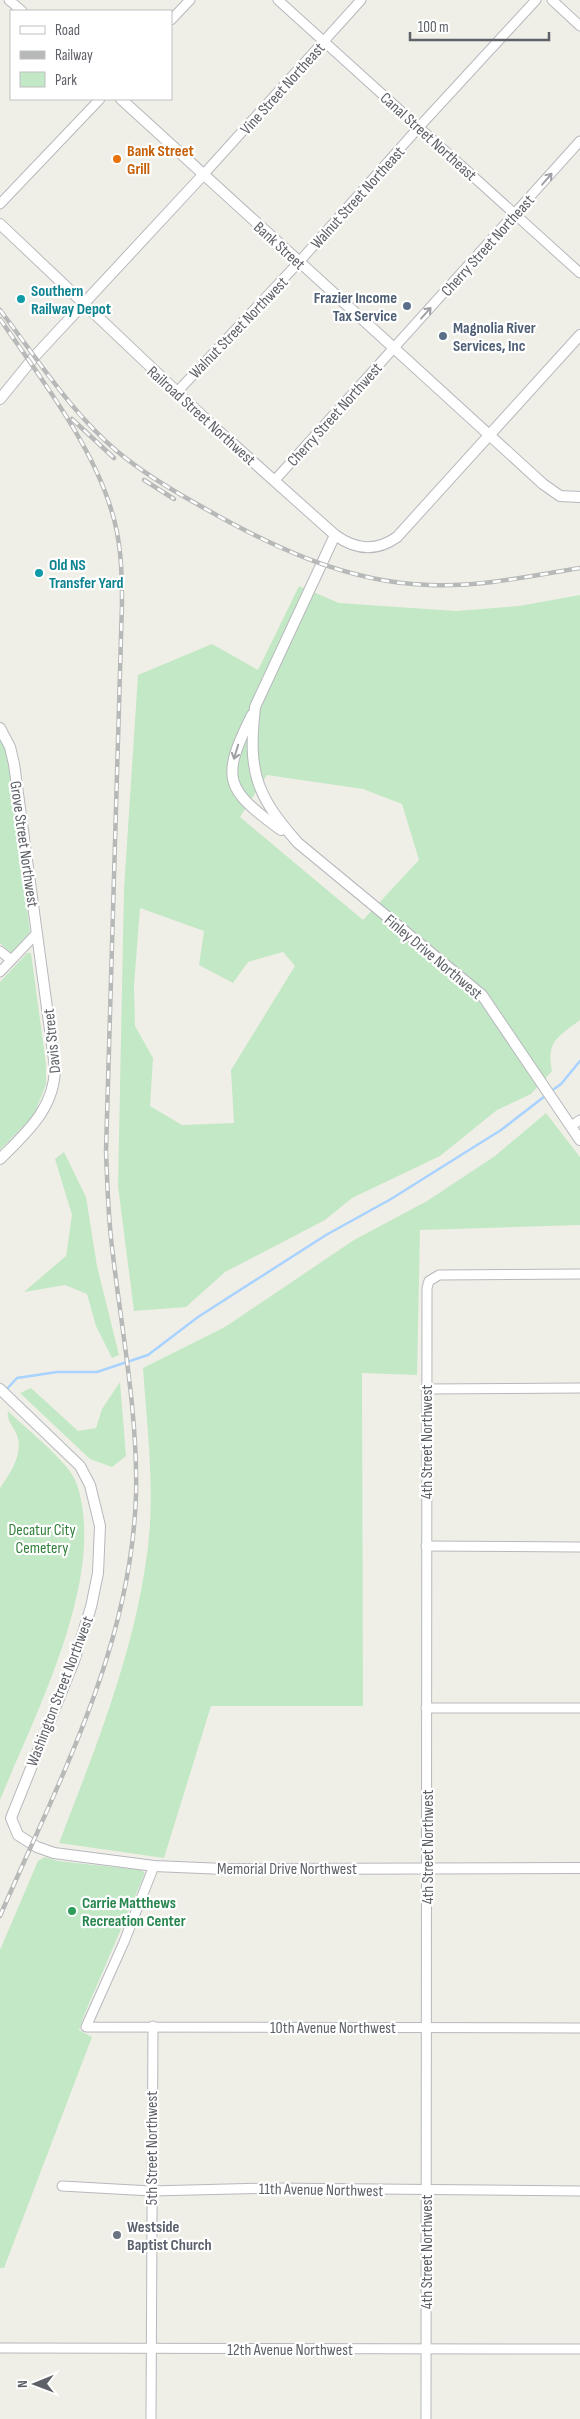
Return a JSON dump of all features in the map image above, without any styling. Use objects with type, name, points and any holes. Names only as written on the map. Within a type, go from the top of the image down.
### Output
[{"type":"street","points":[[9,0],[21,10]]},
{"type":"street","points":[[172,19],[190,0]]},
{"type":"street","name":"Canal Street Northeast","points":[[278,0],[580,273]]},
{"type":"street","name":"Vine Street Northeast","points":[[203,175],[361,0]]},
{"type":"street","name":"Walnut Street Northeast","points":[[300,262],[419,127],[536,0]]},
{"type":"street","points":[[552,0],[580,26]]},
{"type":"street","points":[[0,204],[99,100]]},
{"type":"street","name":"Bank Street","points":[[121,100],[394,349],[560,496],[580,497]]},
{"type":"street","name":"Cherry Street Northeast","points":[[394,349],[580,141]]},
{"type":"street","points":[[0,399],[35,356],[84,306],[203,175]]},
{"type":"street","name":"Railroad Street Northwest","points":[[0,224],[84,306],[335,535],[347,543],[364,548],[377,548],[397,537],[580,334]]},
{"type":"street","name":"Walnut Street Northwest","points":[[177,392],[300,262]]},
{"type":"street","name":"Cherry Street Northwest","points":[[275,480],[394,349]]},
{"type":"street","name":"Finley Drive Northwest","points":[[335,535],[236,751],[231,774],[238,794],[253,809],[298,843],[482,995],[559,1108],[575,1123],[580,1140]]},
{"type":"street","name":"Finley Drive Northwest","points":[[256,707],[252,745],[255,775],[264,800],[298,843]]},
{"type":"street","name":"Grove Street Northwest","points":[[0,728],[10,747],[14,764],[37,933]]},
{"type":"street","points":[[0,972],[37,933]]},
{"type":"street","name":"Davis Street","points":[[0,1159],[38,1120],[55,1085],[54,1053],[37,933]]},
{"type":"street","points":[[0,951],[10,960]]},
{"type":"street","name":"4th Street Northwest","points":[[426,2419],[427,1288],[434,1277],[580,1274]]},
{"type":"street","points":[[426,1390],[580,1388]]},
{"type":"street","name":"Washington Street Northwest","points":[[0,1389],[80,1466],[90,1485],[97,1506],[100,1541],[96,1581],[74,1661],[10,1818]]},
{"type":"street","points":[[426,1546],[580,1547]]},
{"type":"street","points":[[426,1708],[580,1708]]},
{"type":"street","name":"Memorial Drive Northwest","points":[[10,1818],[18,1834],[37,1847],[54,1853],[154,1866],[224,1869],[580,1868]]},
{"type":"street","name":"10th Avenue Northwest","points":[[154,1866],[124,1942],[86,2027],[580,2028]]},
{"type":"street","name":"5th Street Northwest","points":[[152,2026],[152,2419]]},
{"type":"street","name":"11th Avenue Northwest","points":[[62,2186],[151,2191],[244,2188],[580,2191]]},
{"type":"street","name":"12th Avenue Northwest","points":[[0,2348],[580,2349]]},
{"type":"green space","points":[[299,586],[339,603],[456,611],[519,606],[580,595],[580,1020],[560,1036],[552,1046],[552,1071],[531,1094],[497,1110],[440,1156],[352,1198],[325,1220],[225,1272],[186,1307],[134,1311],[118,1186],[124,889],[138,675],[212,644],[258,670]],"holes":[[[267,775],[363,789],[402,804],[419,860],[363,920],[240,817]],[[140,908],[204,931],[199,965],[233,983],[248,962],[283,952],[295,966],[231,1070],[234,1123],[182,1125],[150,1106],[153,1058],[135,1026],[134,986]]]},
{"type":"green space","points":[[0,739],[7,750],[30,932],[11,953],[0,943]]},
{"type":"green space","points":[[27,953],[31,953],[46,1064],[46,1084],[34,1115],[0,1150],[0,982]]},
{"type":"green space","points":[[546,1113],[580,1157],[580,1225],[420,1230],[417,1375],[362,1373],[363,1706],[211,1706],[164,1858],[59,1843],[113,1697],[134,1622],[142,1584],[148,1546],[151,1502],[150,1457],[143,1368],[225,1327],[354,1240],[427,1201],[495,1156]]},
{"type":"green space","points":[[64,1152],[86,1197],[97,1266],[119,1355],[112,1358],[96,1326],[87,1294],[65,1285],[24,1292],[66,1256],[72,1215],[55,1159]]},
{"type":"green space","points":[[120,1382],[126,1456],[112,1467],[90,1459],[20,1393],[31,1388],[78,1431],[96,1428],[102,1409]]},
{"type":"green space","name":"Decatur City Cemetery","points":[[8,1411],[64,1464],[76,1482],[84,1519],[83,1558],[76,1600],[64,1643],[0,1800],[0,1488],[15,1462],[19,1448],[16,1433],[9,1420]]},
{"type":"green space","points":[[45,1857],[58,1861],[141,1870],[145,1873],[85,2013],[79,2030],[92,2037],[4,2268],[0,2268],[0,1950],[38,1861]]},
{"type":"waterway","points":[[550,1092],[561,1084],[580,1061]]},
{"type":"waterway","points":[[5,1391],[17,1378],[57,1372],[97,1372],[148,1355],[198,1317],[326,1235],[391,1199],[501,1130],[545,1096]]},
{"type":"railway","points":[[0,310],[70,403],[101,437],[118,452],[146,473],[177,492],[252,534],[280,547],[338,569],[399,583],[430,585],[487,583],[580,568]]},
{"type":"railway","points":[[0,319],[63,411],[91,459],[111,509],[120,555],[122,603],[106,1151],[111,1238],[128,1366],[136,1463],[136,1495],[131,1551],[121,1606],[106,1660],[68,1763],[0,1916]]},
{"type":"railway","points":[[72,419],[114,458]]},
{"type":"railway","points":[[144,480],[174,499]]},
{"type":"place","name":"Bank Street Grill","points":[[117,159]]},
{"type":"place","name":"Southern Railway Depot","points":[[21,299]]},
{"type":"place","name":"Frazier Income Tax Service","points":[[407,306]]},
{"type":"place","name":"Magnolia River Services, Inc","points":[[443,336]]},
{"type":"place","name":"Old NS Transfer Yard","points":[[39,573]]},
{"type":"place","name":"Carrie Matthews Recreation Center","points":[[72,1911]]},
{"type":"place","name":"Westside Baptist Church","points":[[117,2235]]}]
